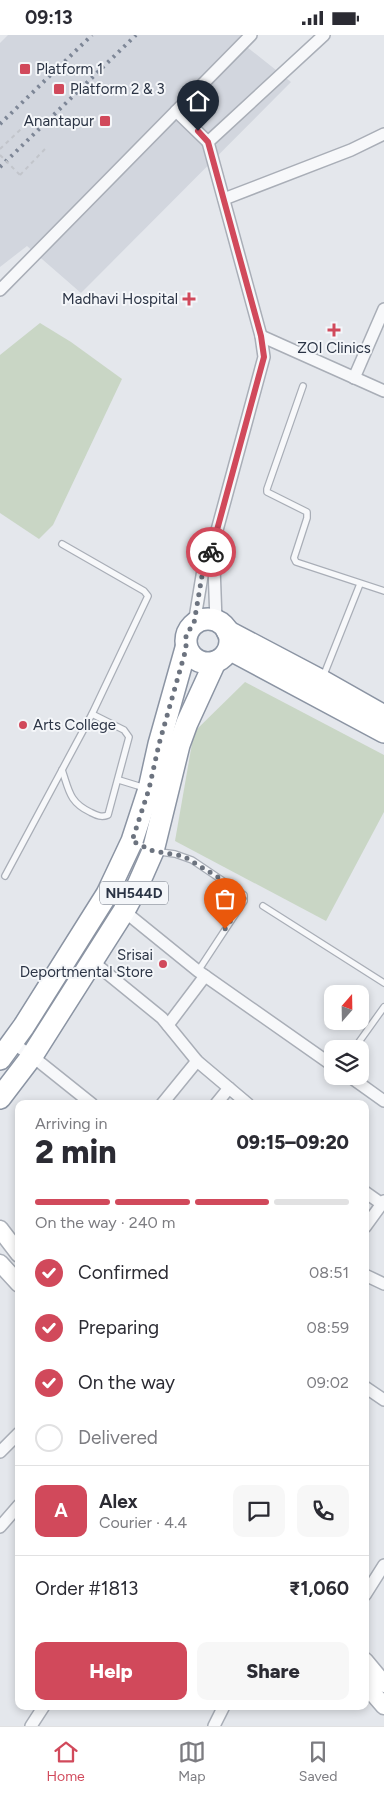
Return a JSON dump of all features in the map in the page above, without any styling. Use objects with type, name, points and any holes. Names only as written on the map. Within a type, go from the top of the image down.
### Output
[{"type":"highway","points":[[194,623],[201,620],[222,641],[384,732]]},
{"type":"highway","name":"NH544D","points":[[0,1098],[32,1056],[124,911],[153,851],[158,792],[159,744],[186,649],[186,635],[194,623]]},
{"type":"highway","points":[[186,649],[190,655],[201,663],[222,641]]},
{"type":"highway","points":[[222,641],[322,681],[384,716]]},
{"type":"highway","name":"NH544D","points":[[6,1051],[24,1026],[106,894],[158,792],[222,641]]},
{"type":"main road","points":[[0,1229],[15,1249]]},
{"type":"main road","points":[[0,1263],[15,1280]]},
{"type":"main road","points":[[369,1666],[384,1684]]},
{"type":"main road","points":[[369,1689],[384,1706]]},
{"type":"street","points":[[0,290],[251,35]]},
{"type":"street","points":[[208,142],[324,35]]},
{"type":"street","points":[[176,111],[208,142],[261,336],[264,357],[210,556],[204,564],[194,623]]},
{"type":"street","points":[[224,199],[351,150],[384,134]]},
{"type":"street","points":[[354,377],[384,309]]},
{"type":"street","points":[[261,336],[384,391]]},
{"type":"street","points":[[210,556],[214,567],[222,641]]},
{"type":"street","points":[[124,911],[202,974],[324,1059]]},
{"type":"street","points":[[92,961],[162,1018],[197,1061],[243,1100]]},
{"type":"street","points":[[168,1025],[202,974]]},
{"type":"street","points":[[6,1051],[32,1056],[87,1100]]},
{"type":"street","points":[[165,1100],[197,1061]]},
{"type":"street","points":[[361,1085],[384,1101]]},
{"type":"street","points":[[219,1100],[229,1088]]},
{"type":"street","points":[[369,1194],[383,1202],[369,1221]]},
{"type":"street","points":[[369,1277],[384,1284]]},
{"type":"street","points":[[369,1390],[384,1400]]},
{"type":"street","points":[[0,1452],[15,1437]]},
{"type":"street","points":[[0,1527],[15,1510]]},
{"type":"street","points":[[369,1589],[384,1565]]},
{"type":"street","points":[[30,1726],[41,1710]]},
{"type":"street","points":[[214,1726],[222,1710]]},
{"type":"lane","points":[[303,386],[267,492],[307,512],[307,518],[294,559],[296,562],[384,591]]},
{"type":"lane","points":[[5,876],[92,714],[148,596],[144,591],[62,544]]},
{"type":"lane","points":[[322,681],[360,584]]},
{"type":"lane","points":[[62,770],[77,805],[98,816],[108,815],[119,780],[129,737],[124,730],[92,714]]},
{"type":"lane","points":[[119,780],[158,792]]},
{"type":"lane","points":[[132,841],[153,851],[175,854],[192,860],[244,895],[244,901],[202,974]]},
{"type":"lane","points":[[263,906],[384,983]]},
{"type":"lane","points":[[360,1040],[384,1007]]},
{"type":"path","points":[[0,149],[22,128]]},
{"type":"path","points":[[0,155],[20,175],[45,149]]},
{"type":"shaded area","points":[[8,35],[256,35],[247,47],[291,82],[81,293],[27,246],[0,267],[0,43]]},
{"type":"green space","points":[[40,323],[71,342],[122,379],[53,525],[39,539],[0,513],[0,355]]},
{"type":"green space","points":[[245,682],[384,755],[384,812],[326,921],[175,841],[194,732]]},
{"type":"railway","points":[[0,124],[92,35]]},
{"type":"railway","points":[[0,167],[136,35]]},
{"type":"way so far","points":[[211,552],[204,564],[194,623],[186,635],[186,649],[159,744],[149,789],[132,841],[153,851],[175,854],[192,860],[243,892],[244,901],[225,929]]},
{"type":"place","name":"Platform 1","points":[[25,69]]},
{"type":"place","name":"Platform 2 & 3","points":[[59,89]]},
{"type":"place","name":"Anantapur","points":[[105,121]]},
{"type":"place","name":"Madhavi Hospital","points":[[189,299]]},
{"type":"place","name":"ZOI Clinics","points":[[334,330]]},
{"type":"place","name":"Arts College","points":[[23,725]]},
{"type":"place","name":"Srisai Deportmental Store","points":[[163,964]]},
{"type":"route","points":[[198,131],[208,142],[261,336],[264,357],[211,552]]}]
